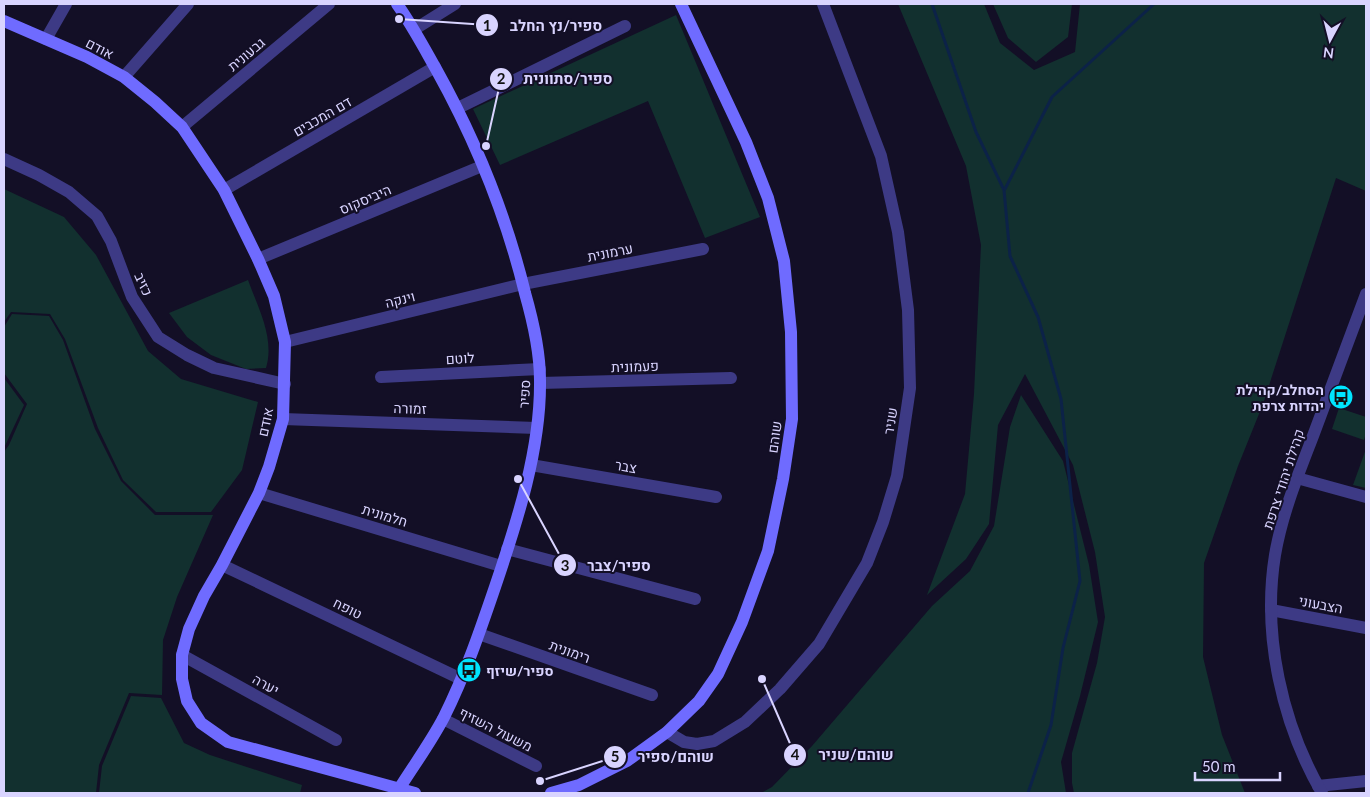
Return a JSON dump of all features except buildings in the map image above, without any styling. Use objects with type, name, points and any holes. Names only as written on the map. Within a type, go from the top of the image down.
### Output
[{"type":"street","points":[[46,39],[66,4]]},
{"type":"street","points":[[124,77],[188,4]]},
{"type":"street","name":"גבעונית","points":[[182,127],[329,4]]},
{"type":"street","name":"ספיר","points":[[396,4],[415,29],[458,108],[514,246],[533,324],[540,369],[536,428],[531,465],[502,566],[479,634],[443,718],[399,789]]},
{"type":"street","points":[[415,29],[455,4]]},
{"type":"street","name":"שוהם","points":[[551,793],[580,785],[627,762],[667,732],[699,701],[718,674],[742,622],[768,550],[783,479],[792,419],[791,332],[784,261],[768,198],[746,142],[681,4]]},
{"type":"street","name":"שניר","points":[[667,732],[684,742],[698,744],[714,741],[745,722],[780,689],[819,644],[867,563],[897,476],[910,388],[908,310],[898,232],[881,156],[823,4]]},
{"type":"street","name":"אודם","points":[[4,21],[87,58],[124,77],[182,127],[224,190],[274,296],[285,342],[283,419],[259,493],[204,596],[189,629],[182,655],[182,680],[187,701],[201,723],[228,742],[399,789]]},
{"type":"street","points":[[458,108],[624,26]]},
{"type":"street","name":"דם המכבים","points":[[224,190],[435,67]]},
{"type":"street","name":"כזיב","points":[[4,159],[39,174],[70,192],[97,216],[111,241],[132,297],[158,337],[187,355],[214,368],[285,384]]},
{"type":"street","name":"היביסקוס","points":[[258,259],[482,166]]},
{"type":"street","name":"ערמונית","points":[[523,284],[703,249]]},
{"type":"street","name":"וינקה","points":[[285,342],[523,284]]},
{"type":"street","name":"קהילת יהודי צרפת","points":[[1320,789],[1290,722],[1276,666],[1271,610],[1275,557],[1283,519],[1297,478],[1366,294]]},
{"type":"street","name":"לוטם","points":[[381,377],[540,369]]},
{"type":"street","name":"פעמונית","points":[[540,384],[731,378]]},
{"type":"street","name":"זמורה","points":[[283,419],[536,428]]},
{"type":"street","name":"צבר","points":[[531,465],[716,497]]},
{"type":"street","points":[[1297,478],[1366,497]]},
{"type":"street","name":"חלמונית","points":[[259,493],[502,566]]},
{"type":"street","points":[[507,549],[695,599]]},
{"type":"street","name":"טופח","points":[[222,565],[461,679]]},
{"type":"street","name":"הצבעוני","points":[[1271,610],[1366,628]]},
{"type":"street","name":"רימונית","points":[[479,634],[652,695]]},
{"type":"street","name":"יערה","points":[[182,655],[336,740]]},
{"type":"street","name":"משעול השזיף","points":[[443,718],[536,766]]},
{"type":"street","points":[[1320,789],[1366,781]]},
{"type":"street","points":[[399,789],[415,793]]},
{"type":"green space","points":[[898,4],[984,4],[1000,43],[1034,70],[1075,52],[1080,4],[1366,4],[1366,191],[1336,178],[1263,404],[1238,466],[1204,563],[1203,657],[1222,735],[1245,793],[1074,793],[1072,753],[1097,663],[1105,617],[1095,552],[1073,465],[1025,374],[998,425],[989,524],[966,559],[927,595],[965,494],[974,394],[981,245],[966,166]]},
{"type":"green space","points":[[993,4],[1072,4],[1068,37],[1036,62],[1008,38]]},
{"type":"green space","points":[[676,15],[760,217],[705,238],[648,101],[500,165],[473,109]]},
{"type":"green space","points":[[4,189],[64,217],[96,255],[148,351],[181,379],[258,402],[242,470],[211,512],[156,512],[123,480],[98,428],[65,339],[50,314],[11,312],[4,322]]},
{"type":"green space","points":[[248,280],[267,334],[268,357],[266,368],[246,369],[211,355],[187,337],[169,313]]},
{"type":"green space","points":[[12,314],[49,316],[63,340],[95,429],[121,481],[155,515],[213,515],[177,597],[163,640],[162,695],[129,693],[99,765],[96,793],[4,793],[4,452],[27,404],[4,373],[4,327]]},
{"type":"green space","points":[[4,378],[24,405],[4,448]]},
{"type":"green space","points":[[1021,395],[1063,461],[1089,565],[1098,622],[1080,696],[1061,762],[1066,793],[761,793],[772,787],[812,746],[932,606],[970,571],[994,526],[1010,427]]},
{"type":"green space","points":[[1339,408],[1366,417],[1364,440],[1332,429]]},
{"type":"green space","points":[[1366,449],[1366,488],[1353,485]]},
{"type":"green space","points":[[131,696],[161,698],[184,743],[210,755],[302,785],[300,793],[99,793],[102,766]]},
{"type":"waterway","points":[[932,4],[976,132],[1004,190],[1010,256],[1038,317],[1061,399],[1080,581],[1063,648],[1051,725],[1028,793]]},
{"type":"waterway","points":[[1005,189],[1052,97],[1154,4]]},
{"type":"place","name":"ספיר/נץ החלב","points":[[399,19]]},
{"type":"place","name":"ספיר/סתוונית","points":[[486,146]]},
{"type":"place","name":"הסחלב/קהילת יהדות צרפת","points":[[1341,397]]},
{"type":"place","name":"ספיר/צבר","points":[[518,479]]},
{"type":"place","name":"ספיר/שיזף","points":[[469,670]]},
{"type":"place","name":"שוהם/שניר","points":[[762,679]]},
{"type":"place","name":"שוהם/ספיר","points":[[540,781]]}]
